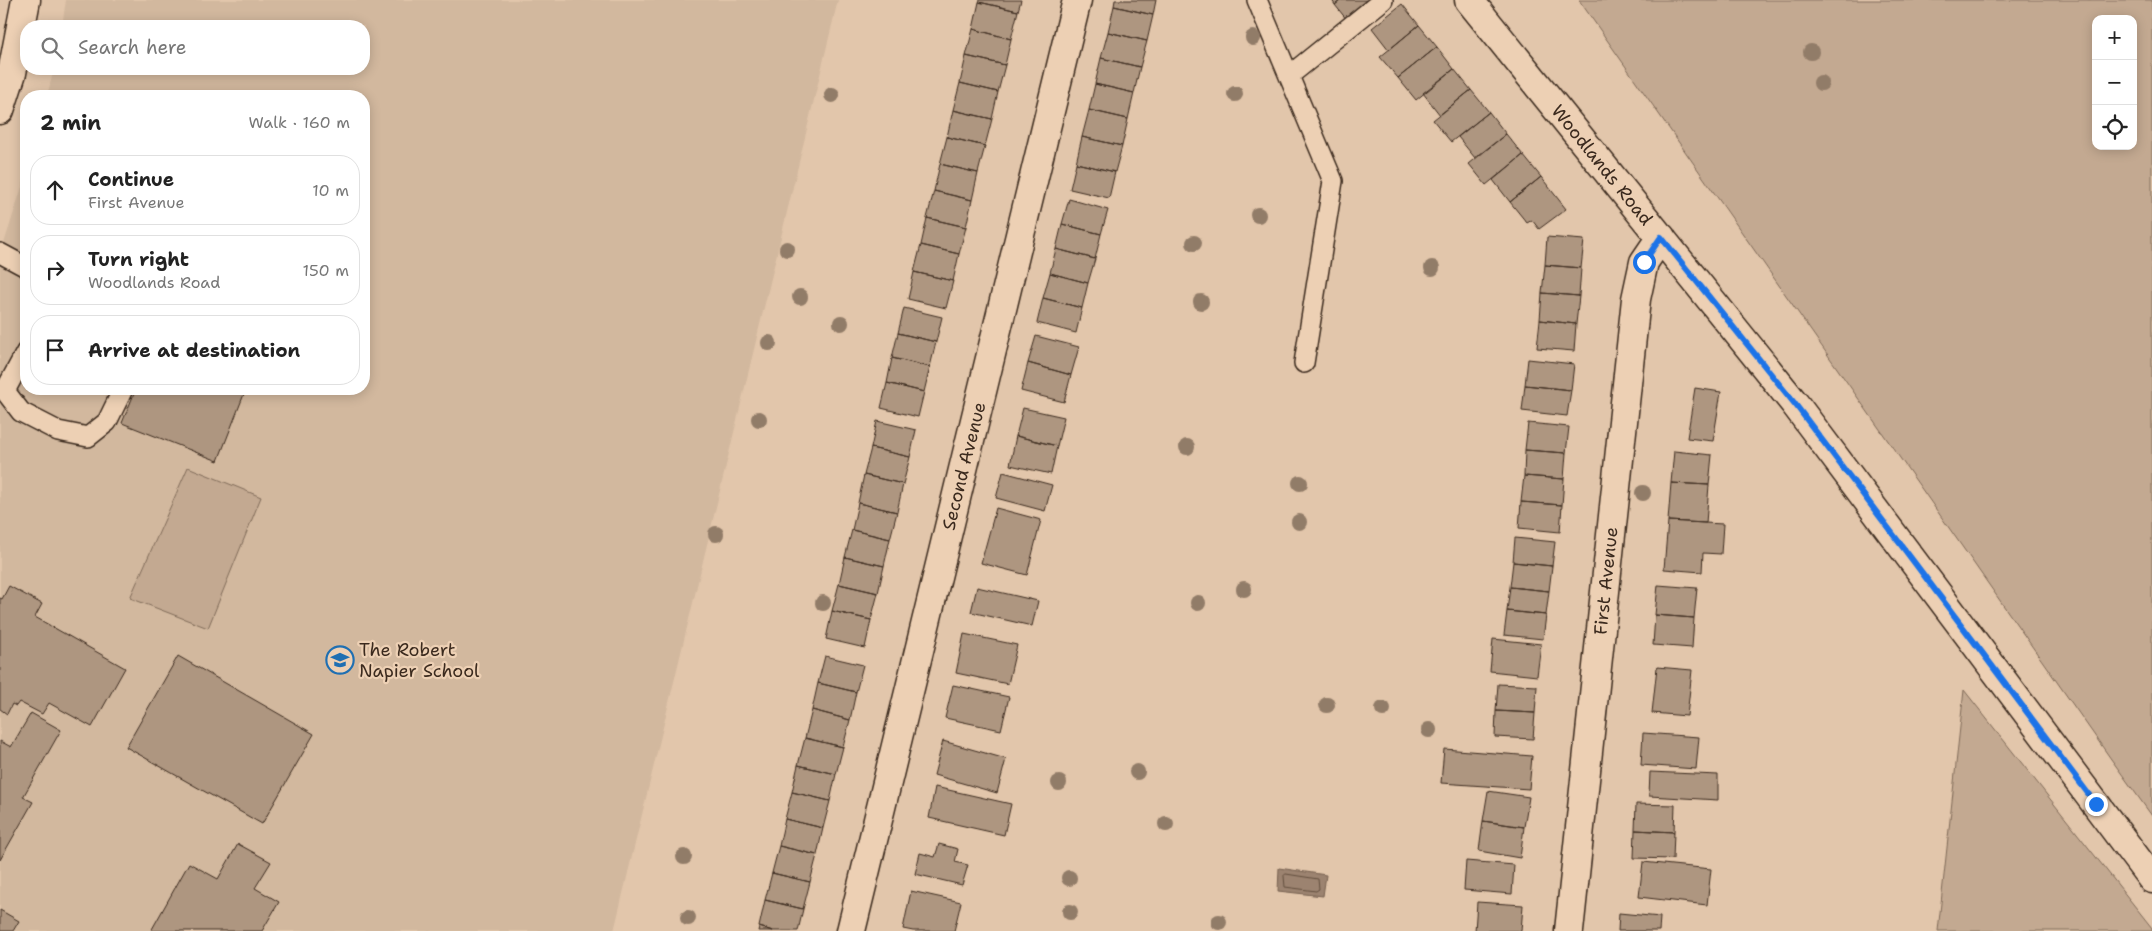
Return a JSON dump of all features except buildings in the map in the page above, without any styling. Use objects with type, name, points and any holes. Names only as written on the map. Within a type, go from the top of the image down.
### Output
[{"type":"street","points":[[22,20],[26,0]]},
{"type":"street","name":"Second Avenue","points":[[851,931],[1077,0]]},
{"type":"street","name":"Woodlands Road","points":[[1470,0],[1795,404],[2152,879]]},
{"type":"street","points":[[0,110],[12,73],[20,31]]},
{"type":"street","name":"First Avenue","points":[[1569,931],[1636,299],[1644,262],[1661,237]]},
{"type":"lane","points":[[1257,0],[1290,75],[1333,182],[1304,363]]},
{"type":"lane","points":[[1290,75],[1383,0]]},
{"type":"lane","points":[[0,253],[20,264]]},
{"type":"lane","points":[[20,363],[5,392],[21,412],[58,431],[88,437],[107,422],[120,395]]},
{"type":"shaded area","name":"The Robert Napier School","points":[[66,0],[838,0],[614,931],[0,931],[0,256],[20,193],[20,395],[370,395],[370,90],[49,90],[52,75],[370,75],[370,20],[63,20]]},
{"type":"shaded area","points":[[1579,0],[2152,0],[2152,816],[2111,759]]},
{"type":"shaded area","points":[[188,467],[261,497],[208,628],[130,598]]},
{"type":"shaded area","points":[[1964,690],[2152,928],[2152,931],[1938,931]]},
{"type":"water","points":[[1279,868],[1326,875],[1323,896],[1278,891]]},
{"type":"place","name":"The Robert Napier School","points":[[340,660]]},
{"type":"route","points":[[1644,262],[1661,237],[1795,404],[2096,804]]}]
